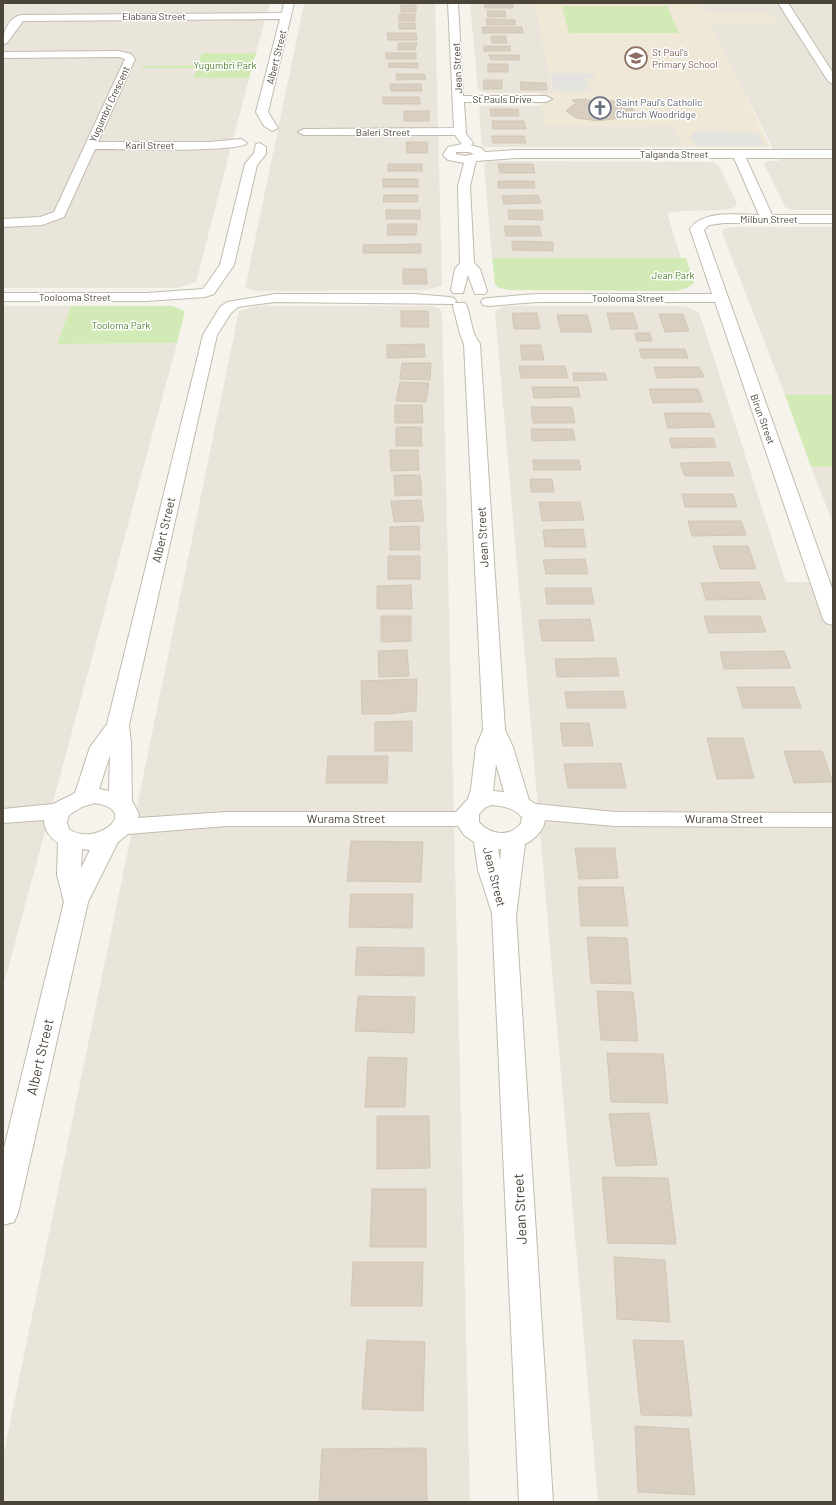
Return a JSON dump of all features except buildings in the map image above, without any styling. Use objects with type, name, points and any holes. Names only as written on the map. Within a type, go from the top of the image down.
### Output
[{"type":"street","name":"Albert Street","points":[[248,138],[255,117],[262,112],[290,3]]},
{"type":"street","name":"Jean Street","points":[[453,3],[460,133],[455,139],[453,147],[456,154],[457,172],[464,186]]},
{"type":"street","points":[[783,3],[833,81]]},
{"type":"street","name":"Elabana Street","points":[[3,41],[16,20],[21,18],[286,16]]},
{"type":"street","name":"Yugumbri Crescent","points":[[3,55],[119,54],[127,56],[130,59],[59,214],[42,221],[3,223]]},
{"type":"street","name":"St Pauls Drive","points":[[458,99],[546,99]]},
{"type":"street","points":[[262,112],[268,124],[287,131]]},
{"type":"street","points":[[248,138],[287,131]]},
{"type":"street","points":[[251,164],[260,154],[260,147],[265,139],[287,131]]},
{"type":"street","name":"Baleri Street","points":[[287,131],[460,133]]},
{"type":"street","points":[[460,133],[475,154]]},
{"type":"street","points":[[248,138],[260,147]]},
{"type":"street","points":[[206,297],[227,265],[251,164],[248,138]]},
{"type":"street","name":"Karil Street","points":[[90,145],[208,146],[248,138]]},
{"type":"street","name":"Talganda Street","points":[[456,154],[833,154]]},
{"type":"street","name":"Jean Street","points":[[475,154],[464,186],[467,264],[462,269],[454,298],[466,334],[472,344],[494,730],[502,747],[523,820],[512,865],[504,916],[536,1502]]},
{"type":"street","points":[[738,154],[767,218]]},
{"type":"street","name":"Milbun Street","points":[[705,222],[724,219],[833,219]]},
{"type":"street","name":"Birun Street","points":[[705,222],[697,229],[698,235],[720,298],[824,568],[833,619]]},
{"type":"street","name":"Jean Street","points":[[467,264],[474,269],[483,304],[477,334],[472,344]]},
{"type":"street","points":[[227,265],[234,294]]},
{"type":"street","name":"Albert Street","points":[[3,1213],[76,902],[120,820],[119,777],[121,744],[118,725],[210,335],[234,294]]},
{"type":"street","points":[[206,297],[234,294],[275,298],[454,298],[483,304]]},
{"type":"street","name":"Toolooma Street","points":[[3,297],[206,297]]},
{"type":"street","name":"Albert Street","points":[[206,297],[211,312],[209,324],[210,335]]},
{"type":"street","name":"Toolooma Street","points":[[483,304],[536,298],[720,298]]},
{"type":"street","name":"Albert Street","points":[[85,797],[101,747],[118,725]]},
{"type":"street","name":"Jean Street","points":[[472,810],[482,789],[487,747],[494,730]]},
{"type":"street","points":[[62,826],[70,803],[85,797],[105,796],[120,820]]},
{"type":"street","points":[[498,798],[523,820],[504,841],[485,838],[470,828],[472,810],[498,798]]},
{"type":"street","name":"Wurama Street","points":[[62,826],[88,842],[120,820],[226,819],[472,810]]},
{"type":"street","points":[[3,816],[62,826]]},
{"type":"street","name":"Wurama Street","points":[[523,820],[566,825],[615,819],[833,820]]},
{"type":"street","points":[[3,822],[62,826]]},
{"type":"street","name":"Albert Street","points":[[62,826],[69,875],[76,902]]},
{"type":"street","name":"Jean Street","points":[[485,838],[490,870],[504,916]]},
{"type":"shaded area","points":[[3,3],[270,3],[256,53],[202,53],[198,65],[141,66],[140,68],[197,68],[194,78],[249,78],[196,282],[178,288],[3,288]]},
{"type":"shaded area","points":[[470,3],[535,3],[553,93],[488,93],[478,90]]},
{"type":"shaded area","name":"St Paul's Primary School","points":[[535,3],[700,3],[705,13],[770,13],[776,23],[710,23],[770,147],[682,147],[675,126],[545,125],[539,93],[553,93]]},
{"type":"shaded area","points":[[700,3],[833,3],[833,210],[793,210],[785,207],[764,164],[768,161],[779,161],[709,23],[776,23],[705,13]]},
{"type":"shaded area","points":[[304,4],[435,4],[442,286],[426,290],[256,291],[245,288]]},
{"type":"shaded area","points":[[551,73],[595,73],[595,77],[586,77],[590,91],[554,91]]},
{"type":"shaded area","points":[[542,106],[545,125],[675,126],[682,147],[482,147],[479,107]]},
{"type":"shaded area","points":[[703,131],[758,133],[765,146],[698,146],[691,140],[690,137],[693,133]]},
{"type":"shaded area","points":[[490,161],[714,162],[719,166],[737,203],[735,207],[726,210],[667,213],[681,258],[492,258],[484,166],[485,163]]},
{"type":"shaded area","points":[[732,227],[833,227],[833,395],[785,395],[722,232],[725,229]]},
{"type":"shaded area","points":[[3,306],[71,306],[58,344],[177,343],[3,987]]},
{"type":"shaded area","points":[[256,306],[432,306],[439,308],[442,312],[470,1502],[3,1502],[3,1457],[239,311]]},
{"type":"shaded area","points":[[504,306],[685,306],[699,312],[786,582],[833,582],[833,1502],[598,1502],[495,311]]},
{"type":"shaded area","points":[[811,467],[833,467],[833,523]]},
{"type":"green space","points":[[562,6],[667,6],[679,33],[569,33]]},
{"type":"green space","name":"Yugumbri Park","points":[[202,53],[256,53],[249,78],[194,78],[197,68],[140,68],[141,66],[198,65]]},
{"type":"green space","name":"Jean Park","points":[[492,258],[686,258],[694,283],[687,288],[676,291],[509,290],[499,288],[495,284]]},
{"type":"green space","name":"Tooloma Park","points":[[71,306],[172,306],[185,311],[177,343],[57,344]]},
{"type":"green space","points":[[785,395],[833,395],[833,467],[811,467]]},
{"type":"place","name":"St Paul's Primary School","points":[[636,58]]},
{"type":"place","name":"Saint Paul's Catholic Church Woodridge","points":[[600,108]]}]
